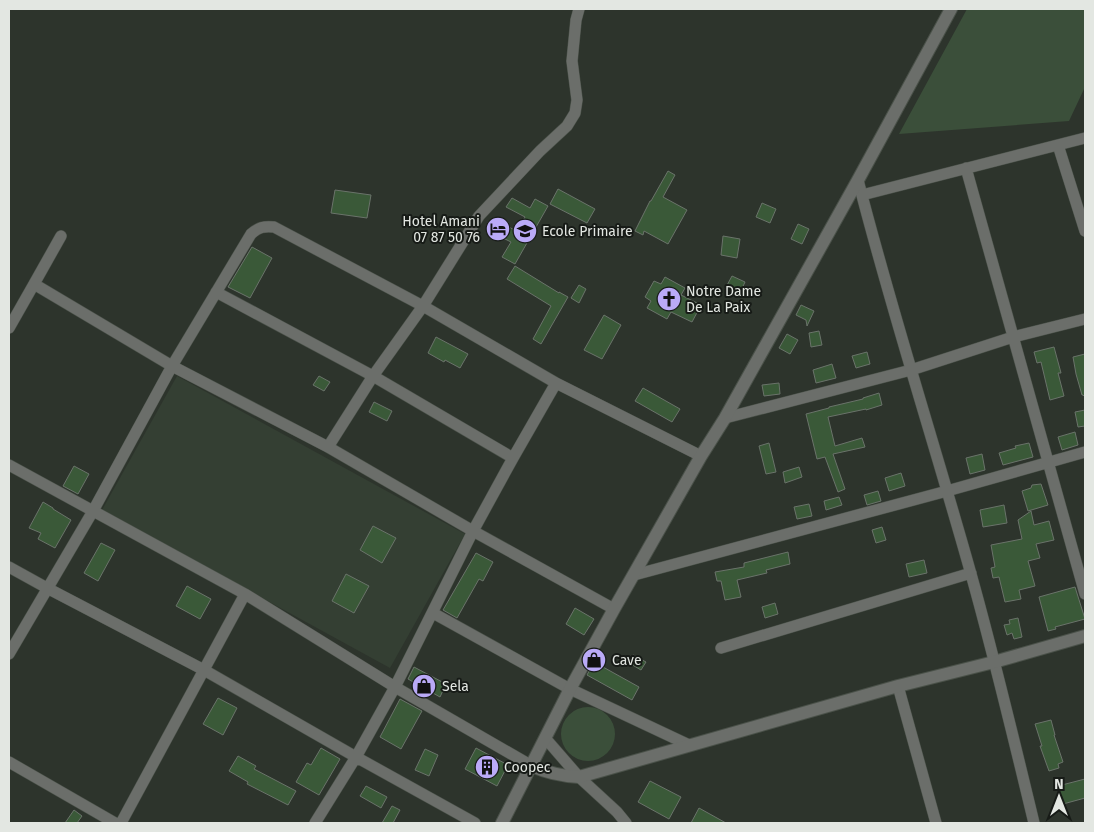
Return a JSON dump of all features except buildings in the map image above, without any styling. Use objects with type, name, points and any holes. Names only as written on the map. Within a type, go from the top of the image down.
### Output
[{"type":"street","points":[[328,447],[373,376],[423,306],[479,216],[540,151],[567,126],[575,113],[577,100],[572,60],[578,9]]},
{"type":"street","points":[[502,823],[570,689],[614,609],[700,456],[725,418],[951,9]]},
{"type":"street","points":[[862,195],[1085,138]]},
{"type":"street","points":[[1058,145],[1085,231]]},
{"type":"street","points":[[966,168],[1085,594]]},
{"type":"street","points":[[858,180],[910,370],[971,573],[1034,823]]},
{"type":"street","points":[[9,654],[46,588],[93,511],[172,366],[251,234],[263,226],[274,227],[423,306],[556,383],[700,456]]},
{"type":"street","points":[[9,328],[60,236]]},
{"type":"street","points":[[34,284],[172,366],[328,447],[473,532],[614,609]]},
{"type":"street","points":[[216,292],[373,376],[513,458]]},
{"type":"street","points":[[725,418],[910,370],[1013,337],[1085,319]]},
{"type":"street","points":[[315,823],[396,687],[473,532],[556,383]]},
{"type":"street","points":[[634,575],[1085,452]]},
{"type":"street","points":[[9,465],[245,594],[396,687],[532,766],[545,772],[564,776],[579,777],[898,686],[994,662],[1085,636]]},
{"type":"street","points":[[9,567],[204,670],[474,823]]},
{"type":"street","points":[[721,648],[971,573]]},
{"type":"street","points":[[121,823],[245,594]]},
{"type":"street","points":[[433,613],[570,689],[689,745]]},
{"type":"street","points":[[898,686],[936,823]]},
{"type":"street","points":[[546,738],[579,777],[618,812],[626,823]]},
{"type":"street","points":[[9,762],[116,823]]},
{"type":"shaded area","points":[[177,376],[465,534],[390,668],[102,510]]},
{"type":"green space","points":[[967,9],[1085,9],[1085,87],[1069,121],[899,134]]},
{"type":"green space","points":[[588,707],[598,709],[607,715],[613,724],[615,734],[613,744],[607,753],[598,759],[588,761],[578,759],[569,753],[563,744],[561,734],[563,724],[569,715],[578,709]]},
{"type":"place","name":"Hotel Amani 07 87 50 76","points":[[498,229]]},
{"type":"place","name":"Ecole Primaire","points":[[525,231]]},
{"type":"place","name":"Notre Dame De La Paix","points":[[669,299]]},
{"type":"place","name":"Cave","points":[[594,660]]},
{"type":"place","name":"Sela","points":[[424,686]]},
{"type":"place","name":"Coopec","points":[[487,767]]}]
